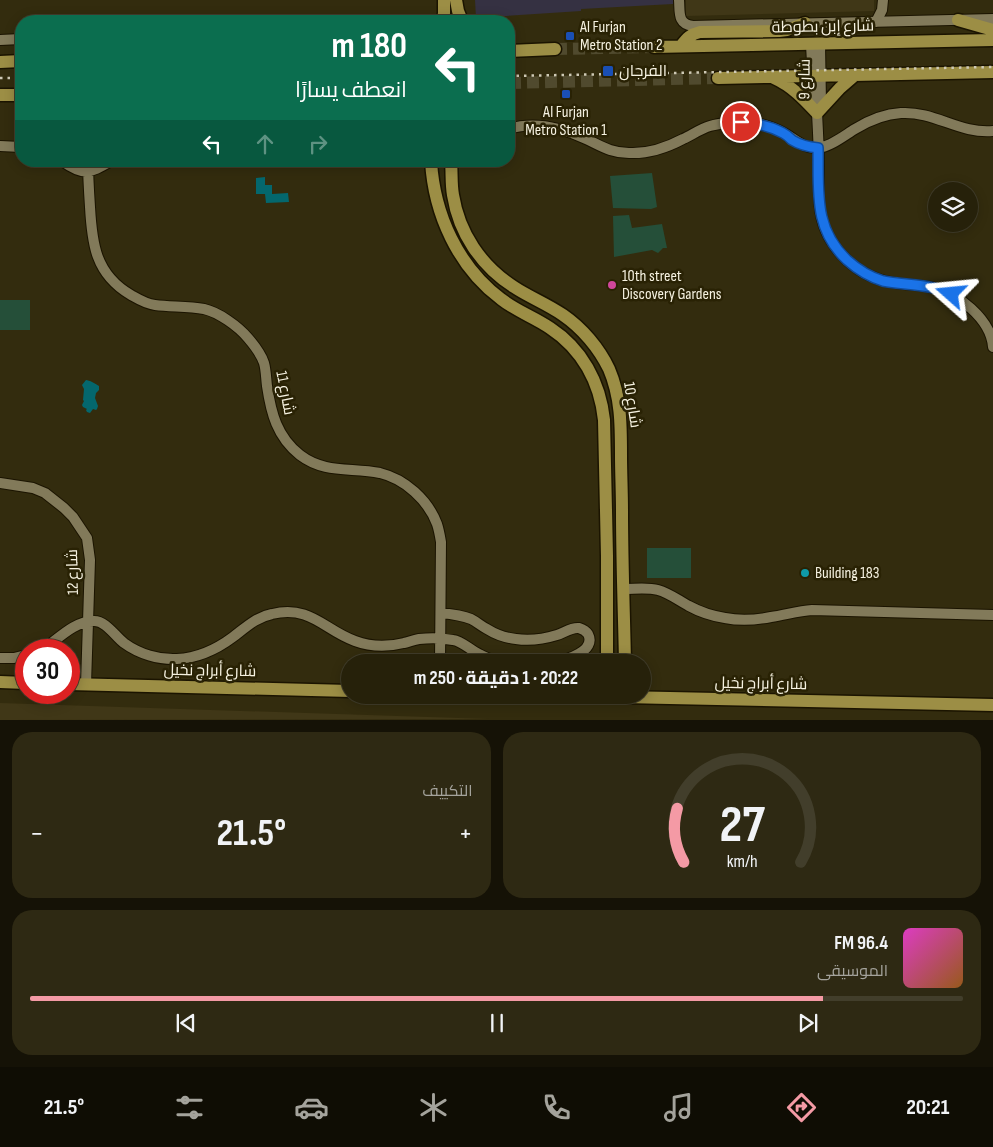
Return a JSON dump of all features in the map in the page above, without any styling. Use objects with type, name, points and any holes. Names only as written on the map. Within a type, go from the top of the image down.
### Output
[{"type":"street","points":[[442,15],[444,0]]},
{"type":"street","points":[[456,0],[460,15]]},
{"type":"street","points":[[679,0],[681,20],[688,25],[993,19]]},
{"type":"street","points":[[876,22],[883,3]]},
{"type":"street","points":[[883,3],[886,14],[892,22]]},
{"type":"street","points":[[958,20],[993,30]]},
{"type":"street","points":[[681,46],[686,38],[700,32],[779,31],[806,23]]},
{"type":"street","points":[[0,40],[15,39]]},
{"type":"street","name":"شارع إبن بطوطة","points":[[654,47],[993,40]]},
{"type":"street","name":"شارع 9","points":[[816,44],[817,76],[814,103],[817,114],[819,198],[825,230],[842,255],[864,273],[881,280],[933,288],[951,294],[961,300],[980,318],[992,340],[993,347]]},
{"type":"street","points":[[515,51],[555,49]]},
{"type":"street","points":[[0,62],[15,62]]},
{"type":"street","points":[[718,78],[993,72]]},
{"type":"street","points":[[771,77],[786,84],[798,93],[817,114],[854,75]]},
{"type":"street","points":[[0,95],[15,95]]},
{"type":"street","points":[[515,128],[544,126],[573,134],[613,152],[627,154],[663,148],[710,126],[730,122],[762,124],[779,131],[800,144],[818,148],[838,140],[870,121],[900,113],[917,113],[932,116],[959,127],[993,131]]},
{"type":"street","points":[[0,146],[15,146]]},
{"type":"street","points":[[70,167],[80,171],[86,167]]},
{"type":"street","name":"شارع 11","points":[[88,167],[91,230],[94,250],[107,274],[116,284],[126,292],[152,305],[206,310],[236,326],[251,342],[264,363],[272,414],[283,438],[292,448],[301,456],[326,468],[380,473],[399,481],[414,491],[432,512],[438,525],[441,542],[440,654]]},
{"type":"street","name":"شارع 10","points":[[429,167],[440,213],[448,233],[471,269],[501,299],[550,328],[564,339],[586,364],[599,393],[604,420],[607,654]]},
{"type":"street","name":"شارع 10","points":[[453,167],[452,187],[457,213],[470,244],[480,258],[494,273],[515,288],[563,315],[583,332],[600,354],[615,386],[621,414],[625,654]]},
{"type":"street","points":[[440,213],[449,211],[457,213]]},
{"type":"street","name":"شارع 12","points":[[0,483],[33,488],[45,493],[64,508],[86,538],[89,554],[86,684]]},
{"type":"street","points":[[607,588],[610,600],[616,608],[619,607],[624,595],[651,589],[668,594],[699,611],[738,620],[755,620],[800,610],[993,615]]},
{"type":"street","points":[[58,639],[72,629],[95,621],[101,623],[124,643],[141,652],[159,658],[177,659],[196,656],[214,649],[257,619],[270,614],[284,612],[299,613],[318,620],[356,642],[372,646],[395,645],[421,639],[454,640],[478,654]]},
{"type":"street","points":[[441,613],[465,617],[486,629],[515,639],[545,638],[578,628],[587,634],[589,644],[586,649],[578,654]]},
{"type":"street","points":[[0,658],[15,658]]},
{"type":"street","points":[[0,682],[15,683]]},
{"type":"street","name":"شارع أبراج نخيل","points":[[80,684],[341,690]]},
{"type":"street","name":"شارع أبراج نخيل","points":[[651,697],[993,705]]},
{"type":"shaded area","points":[[475,0],[673,0],[673,4],[581,9],[581,11],[515,15],[476,15]]},
{"type":"green space","points":[[652,173],[657,207],[651,209],[613,208],[610,176]]},
{"type":"green space","points":[[629,215],[632,228],[662,224],[667,248],[663,248],[658,253],[652,250],[614,257],[613,216]]},
{"type":"green space","points":[[0,300],[30,300],[30,330],[0,330]]},
{"type":"green space","points":[[647,548],[691,548],[691,578],[647,578]]},
{"type":"sand","points":[[686,0],[874,0],[874,11],[686,16]]},
{"type":"sand","points":[[0,703],[489,719],[0,720]]},
{"type":"water","points":[[265,177],[265,185],[272,185],[272,194],[288,193],[289,202],[266,203],[265,194],[256,194],[256,178]]},
{"type":"water","points":[[86,380],[99,386],[95,398],[98,406],[97,409],[93,409],[90,413],[82,405],[84,389],[82,385]]},
{"type":"tunnel","points":[[555,49],[654,47]]},
{"type":"tunnel","points":[[515,83],[718,78]]},
{"type":"railway","points":[[515,76],[993,67]]},
{"type":"railway","points":[[0,78],[15,78]]},
{"type":"place","name":"Al Furjan Metro Station 2","points":[[570,36]]},
{"type":"place","name":"الفرجان","points":[[608,71]]},
{"type":"place","name":"Al Furjan Metro Station 1","points":[[566,94]]},
{"type":"place","name":"10th street Discovery Gardens","points":[[612,285]]},
{"type":"place","name":"Building 183","points":[[805,573]]},
{"type":"route","points":[[741,122],[762,124],[785,134],[800,144],[818,148],[819,198],[825,230],[836,248],[856,268],[881,280],[938,289],[951,294]]}]
